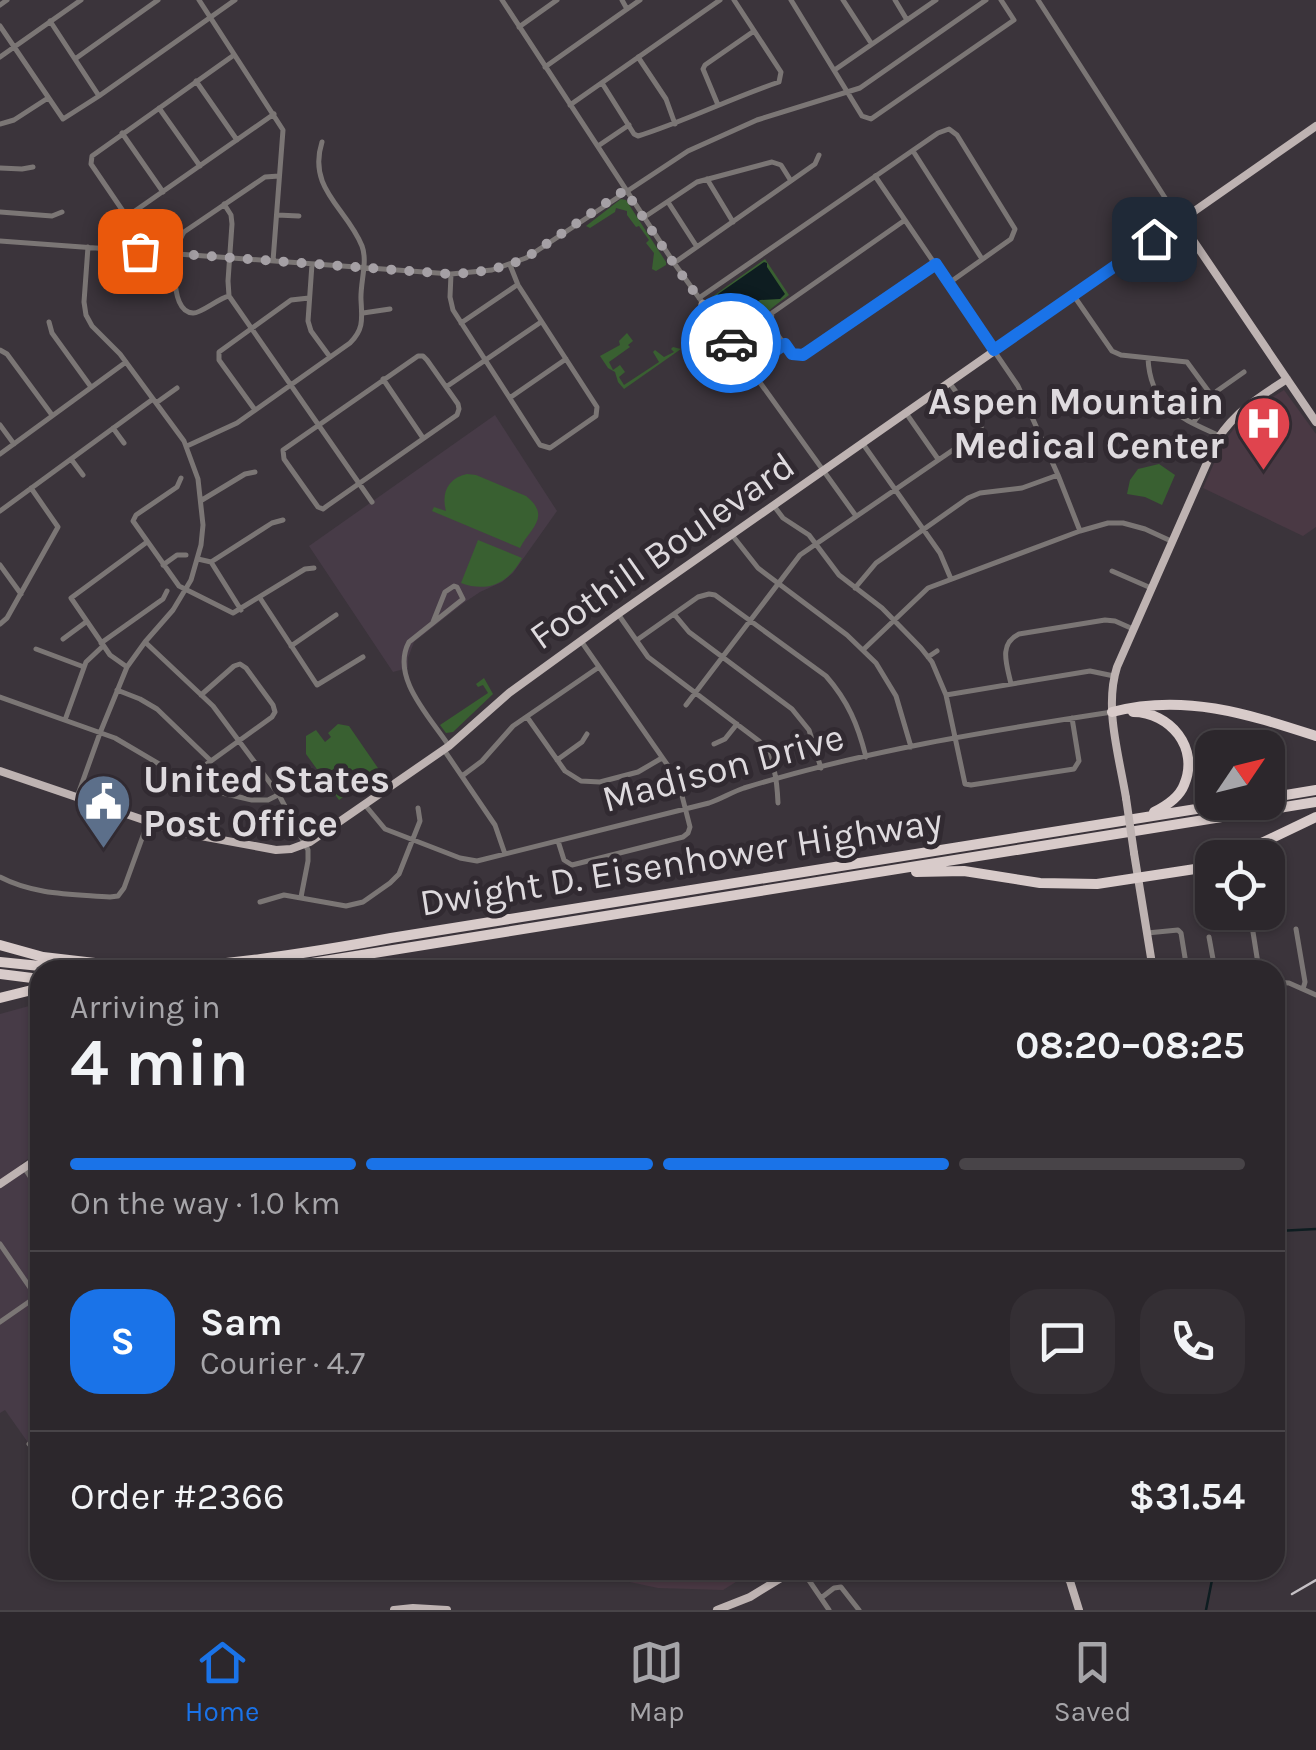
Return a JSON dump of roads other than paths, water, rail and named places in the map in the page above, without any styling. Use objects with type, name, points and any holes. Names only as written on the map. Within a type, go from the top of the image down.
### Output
[{"type":"highway","points":[[1112,712],[1136,706],[1178,705],[1236,711],[1316,736]]},
{"type":"highway","points":[[1112,712],[1159,716],[1182,739],[1188,754],[1185,784],[1177,796],[1144,818]]},
{"type":"highway","points":[[1285,795],[1316,790]]},
{"type":"highway","name":"Dwight D. Eisenhower Highway","points":[[330,960],[1316,802]]},
{"type":"highway","name":"Dwight D. Eisenhower Highway","points":[[258,960],[1195,810]]},
{"type":"highway","points":[[1268,840],[1316,817]]},
{"type":"highway","points":[[810,882],[928,870],[1097,884],[1195,869]]},
{"type":"highway","points":[[0,946],[71,960]]},
{"type":"highway","points":[[0,962],[30,965]]},
{"type":"highway","points":[[0,974],[30,978]]},
{"type":"highway","points":[[0,998],[30,990]]},
{"type":"main road","name":"Foothill Boulevard","points":[[0,772],[179,832],[268,850],[306,844],[446,748],[508,693],[618,614],[1316,126]]},
{"type":"main road","points":[[1180,221],[1316,422]]},
{"type":"main road","points":[[1151,960],[1112,712],[1114,676],[1220,436],[1248,404],[1287,379]]},
{"type":"main road","points":[[0,1184],[30,1164]]},
{"type":"main road","points":[[717,1610],[778,1580]]},
{"type":"main road","points":[[1069,1580],[1079,1610]]},
{"type":"main road","points":[[394,1610],[446,1610]]},
{"type":"street","points":[[0,5],[7,0]]},
{"type":"street","points":[[0,58],[81,0]]},
{"type":"street","points":[[75,59],[158,0]]},
{"type":"street","points":[[199,0],[283,130],[274,261]]},
{"type":"street","points":[[0,26],[63,119],[234,0]]},
{"type":"street","points":[[502,0],[674,264],[856,516]]},
{"type":"street","points":[[519,26],[557,0]]},
{"type":"street","points":[[622,0],[627,9]]},
{"type":"street","points":[[545,66],[640,0]]},
{"type":"street","points":[[570,105],[720,0]]},
{"type":"street","points":[[602,83],[638,136],[779,82],[781,72],[734,0]]},
{"type":"street","points":[[791,0],[868,120],[1014,20],[1001,0]]},
{"type":"street","points":[[843,0],[871,44]]},
{"type":"street","points":[[895,0],[907,20]]},
{"type":"street","points":[[836,70],[936,0]]},
{"type":"street","points":[[0,241],[450,274],[482,272],[526,258],[688,151],[756,120],[849,94],[986,0]]},
{"type":"street","points":[[1038,0],[1180,221]]},
{"type":"street","points":[[50,21],[100,96]]},
{"type":"street","points":[[718,105],[703,69],[754,30]]},
{"type":"street","points":[[127,217],[90,162],[94,153],[234,55]]},
{"type":"street","points":[[638,58],[666,99],[675,124]]},
{"type":"street","points":[[196,82],[237,140]]},
{"type":"street","points":[[0,124],[14,120],[48,98]]},
{"type":"street","points":[[159,108],[200,166]]},
{"type":"street","points":[[105,248],[106,233],[274,114]]},
{"type":"street","points":[[597,146],[629,126]]},
{"type":"street","points":[[700,298],[948,129],[953,130],[1015,229],[1011,239],[948,283]]},
{"type":"street","points":[[122,133],[163,192]]},
{"type":"street","points":[[186,446],[255,410],[358,335],[363,313],[362,246],[322,184],[318,167],[322,142]]},
{"type":"street","points":[[912,151],[982,259]]},
{"type":"street","points":[[674,264],[815,164],[819,156]]},
{"type":"street","points":[[643,218],[698,182],[772,162],[781,165],[791,181]]},
{"type":"street","points":[[0,168],[33,167]]},
{"type":"street","points":[[230,296],[196,314],[187,312],[175,292],[180,235],[264,177],[280,176]]},
{"type":"street","points":[[876,176],[1018,386],[1080,531]]},
{"type":"street","points":[[706,179],[733,222]]},
{"type":"street","points":[[668,202],[697,247]]},
{"type":"street","points":[[224,204],[232,220],[230,296],[372,502]]},
{"type":"street","points":[[0,212],[52,216],[62,212]]},
{"type":"street","points":[[277,215],[299,216]]},
{"type":"street","points":[[906,220],[775,311],[770,321],[785,344],[795,356],[806,354],[936,264]]},
{"type":"street","points":[[78,797],[127,667],[186,590],[198,560],[204,526],[198,478],[186,446],[126,362],[86,315],[88,247]]},
{"type":"street","points":[[312,264],[309,326],[330,358]]},
{"type":"street","points":[[450,274],[451,303],[461,323],[540,445],[550,448],[598,412],[518,285],[510,265]]},
{"type":"street","points":[[461,323],[518,285]]},
{"type":"street","points":[[1074,296],[1112,351],[1186,362],[1212,396]]},
{"type":"street","points":[[255,410],[220,360],[219,352],[291,300],[309,298]]},
{"type":"street","points":[[363,313],[390,309]]},
{"type":"street","points":[[49,322],[52,333],[91,387]]},
{"type":"street","points":[[446,387],[541,322]]},
{"type":"street","points":[[750,368],[785,344]]},
{"type":"street","points":[[0,350],[7,354],[52,416]]},
{"type":"street","points":[[424,356],[460,409],[323,509],[318,507],[282,452],[383,379],[424,356]]},
{"type":"street","points":[[1148,358],[1150,380],[1169,409],[1220,436]]},
{"type":"street","points":[[510,398],[566,359]]},
{"type":"street","points":[[0,454],[126,362]]},
{"type":"street","points":[[1193,423],[1212,396],[1244,372]]},
{"type":"street","points":[[383,379],[423,438]]},
{"type":"street","points":[[949,382],[981,428],[985,445]]},
{"type":"street","points":[[0,511],[113,428],[176,388]]},
{"type":"street","points":[[906,413],[938,458]]},
{"type":"street","points":[[0,425],[14,444]]},
{"type":"street","points":[[113,428],[124,442]]},
{"type":"street","points":[[686,704],[800,555],[952,450],[1016,441],[1038,431]]},
{"type":"street","points":[[862,443],[940,553],[951,579]]},
{"type":"street","points":[[71,459],[84,475]]},
{"type":"street","points":[[202,500],[255,472]]},
{"type":"street","points":[[856,588],[876,562],[968,498],[1022,488],[1058,475]]},
{"type":"street","points":[[181,478],[177,487],[133,519],[176,584],[230,613],[242,610],[305,569],[314,568]]},
{"type":"street","points":[[0,624],[58,527],[31,488]]},
{"type":"street","points":[[774,506],[782,518],[816,544],[832,568],[882,608],[928,657],[946,695],[965,784],[1074,768],[1080,762],[1072,718]]},
{"type":"street","points":[[198,560],[211,562],[283,520]]},
{"type":"street","points":[[864,650],[928,588],[1094,526],[1122,523],[1172,542]]},
{"type":"street","points":[[732,535],[750,560],[864,650],[896,696],[911,747]]},
{"type":"street","points":[[127,667],[114,659],[71,598],[147,542]]},
{"type":"street","points":[[163,565],[177,555],[186,555]]},
{"type":"street","points":[[211,562],[242,610]]},
{"type":"street","points":[[0,565],[21,594]]},
{"type":"street","points":[[1112,571],[1151,588]]},
{"type":"street","points":[[433,622],[446,590],[457,587],[463,599],[409,642],[403,656],[403,672],[462,776],[499,831],[505,854]]},
{"type":"street","points":[[65,720],[88,660],[167,592]]},
{"type":"street","points":[[636,640],[698,598],[709,594],[721,598],[826,676],[859,727],[866,757]]},
{"type":"street","points":[[260,598],[317,685],[364,657]]},
{"type":"street","points":[[291,646],[336,614]]},
{"type":"street","points":[[618,614],[648,657],[766,749],[777,780],[778,803]]},
{"type":"street","points":[[674,614],[689,632],[792,709],[814,742],[821,768]]},
{"type":"street","points":[[1010,684],[1005,651],[1010,640],[1019,634],[1105,620],[1133,629]]},
{"type":"street","points":[[62,639],[86,622]]},
{"type":"street","points":[[1003,635],[1010,640]]},
{"type":"street","points":[[558,840],[562,857],[572,865],[686,835],[690,827],[678,780],[581,641]]},
{"type":"street","points":[[144,642],[220,714],[278,795],[306,844],[308,861],[301,897]]},
{"type":"street","points":[[36,648],[84,667]]},
{"type":"street","points":[[928,657],[937,651]]},
{"type":"street","points":[[192,784],[200,770],[275,712],[246,668],[237,664],[201,695]]},
{"type":"street","points":[[462,776],[507,732],[599,667]]},
{"type":"street","points":[[946,695],[1090,671],[1114,676]]},
{"type":"street","points":[[117,690],[148,703],[211,761]]},
{"type":"street","points":[[0,696],[124,742],[210,791],[252,800],[268,800],[278,795]]},
{"type":"street","name":"Madison Drive","points":[[365,806],[385,829],[466,860],[481,860],[866,757],[1112,712]]},
{"type":"street","points":[[527,717],[570,776],[592,783],[643,771],[662,758]]},
{"type":"street","points":[[714,744],[725,739],[737,724]]},
{"type":"street","points":[[557,760],[587,734]]},
{"type":"street","points":[[260,902],[277,895],[346,906],[363,902],[395,879],[420,822],[418,808]]},
{"type":"street","points":[[0,877],[38,892],[118,896],[148,822]]},
{"type":"street","points":[[1296,928],[1303,989]]},
{"type":"street","points":[[1147,933],[1178,930],[1185,960]]},
{"type":"street","points":[[1253,932],[1257,960]]},
{"type":"street","points":[[1209,938],[1212,960]]},
{"type":"street","points":[[1285,983],[1316,995]]},
{"type":"street","points":[[24,1168],[30,1177]]},
{"type":"street","points":[[0,1244],[30,1287]]},
{"type":"street","points":[[0,1322],[30,1304]]},
{"type":"street","points":[[809,1580],[829,1610]]},
{"type":"street","points":[[821,1598],[841,1586],[859,1610]]},
{"type":"waterway","points":[[1285,1231],[1316,1229]]},
{"type":"waterway","points":[[1206,1610],[1212,1580]]},
{"type":"railway","points":[[1292,1594],[1316,1580]]},
{"type":"place","name":"Aspen Mountain Medical Center","points":[[1263,472]]},
{"type":"place","name":"United States Post Office","points":[[104,850]]}]
